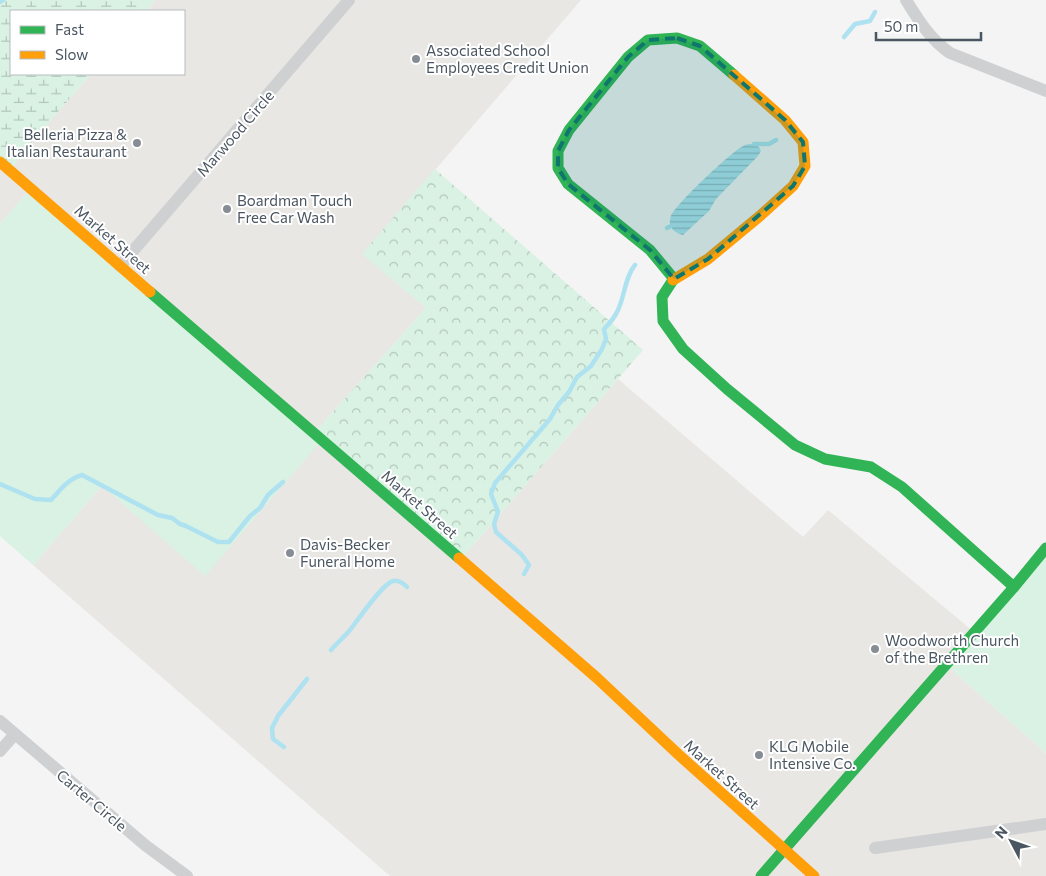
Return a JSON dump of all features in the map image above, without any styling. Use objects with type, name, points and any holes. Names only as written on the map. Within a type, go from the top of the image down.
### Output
[{"type":"main road","points":[[674,279],[650,250],[568,184],[558,168],[558,151],[569,130],[628,57],[648,40],[677,38],[700,46],[784,120],[803,142],[805,166],[793,186],[761,215],[708,259],[674,279],[662,297],[663,321],[683,350],[795,445],[825,460],[871,467],[902,487],[1014,587]]},
{"type":"main road","name":"Market Street","points":[[0,162],[597,678],[814,876]]},
{"type":"main road","points":[[761,876],[1046,548]]},
{"type":"street","name":"Marwood Circle","points":[[120,266],[349,0]]},
{"type":"street","points":[[906,0],[923,28],[940,46],[950,53],[1046,92]]},
{"type":"street","name":"Carter Circle","points":[[0,721],[146,845],[187,876]]},
{"type":"street","points":[[0,751],[15,734]]},
{"type":"street","points":[[875,848],[1046,824]]},
{"type":"highlighted area","points":[[677,38],[700,46],[785,120],[803,142],[805,166],[793,186],[708,259],[674,279],[650,250],[568,184],[558,168],[558,151],[569,130],[628,57],[648,40]]},
{"type":"shaded area","points":[[155,0],[581,0],[363,254],[426,308],[314,433],[31,189],[0,224],[0,162],[10,170],[90,75],[185,75],[185,10],[147,10]]},
{"type":"shaded area","points":[[618,379],[803,537],[828,510],[974,632],[946,665],[1046,753],[1046,876],[390,876],[33,565],[102,486],[322,440],[461,559]]},
{"type":"green space","points":[[0,0],[155,0],[147,10],[10,10],[10,75],[90,75],[10,170],[0,162]]},
{"type":"green space","points":[[435,169],[643,350],[461,559],[314,433],[426,308],[362,254]]},
{"type":"green space","points":[[31,189],[322,440],[205,576],[102,486],[33,565],[0,536],[0,224]]},
{"type":"green space","points":[[1046,548],[1046,753],[946,665]]},
{"type":"water","points":[[754,144],[761,151],[758,156],[716,199],[709,211],[683,235],[674,231],[670,223],[671,216],[682,201],[737,150],[745,145]]},
{"type":"waterway","points":[[844,37],[855,24],[870,21],[875,12]]},
{"type":"waterway","points":[[754,144],[769,144],[776,140]]},
{"type":"waterway","points":[[667,228],[671,226]]},
{"type":"waterway","points":[[524,574],[529,565],[522,555],[496,532],[494,524],[498,512],[491,494],[495,483],[550,419],[577,377],[591,366],[602,349],[606,339],[604,329],[617,313],[629,275],[635,265]]},
{"type":"waterway","points":[[0,484],[35,499],[51,500],[68,482],[82,475],[158,515],[172,518],[180,524],[218,542],[229,542],[250,516],[260,508],[268,495],[283,482]]},
{"type":"waterway","points":[[331,650],[388,584],[397,581],[407,587]]},
{"type":"waterway","points":[[284,747],[273,739],[272,728],[278,716],[307,679]]},
{"type":"traffic: fast","points":[[674,279],[650,250],[568,184],[558,168],[558,151],[569,130],[628,57],[648,40],[677,38],[700,46],[734,75]]},
{"type":"traffic: fast","points":[[673,280],[662,297],[663,321],[683,349],[727,389],[795,445],[825,459],[871,467],[902,487],[1014,587]]},
{"type":"traffic: fast","points":[[150,292],[459,558]]},
{"type":"traffic: fast","points":[[761,876],[1046,548]]},
{"type":"traffic: slow","points":[[673,280],[708,259],[761,215],[793,186],[805,166],[803,142],[785,120],[734,75]]},
{"type":"traffic: slow","points":[[0,162],[150,292]]},
{"type":"traffic: slow","points":[[459,558],[597,678],[679,755],[814,876]]},
{"type":"place","name":"Associated School Employees Credit Union","points":[[416,59]]},
{"type":"place","name":"Belleria Pizza & Italian Restaurant","points":[[137,143]]},
{"type":"place","name":"Boardman Touch Free Car Wash","points":[[227,209]]},
{"type":"place","name":"Davis-Becker Funeral Home","points":[[290,553]]},
{"type":"place","name":"Woodworth Church of the Brethren","points":[[875,649]]},
{"type":"place","name":"KLG Mobile Intensive Co.","points":[[759,755]]}]
